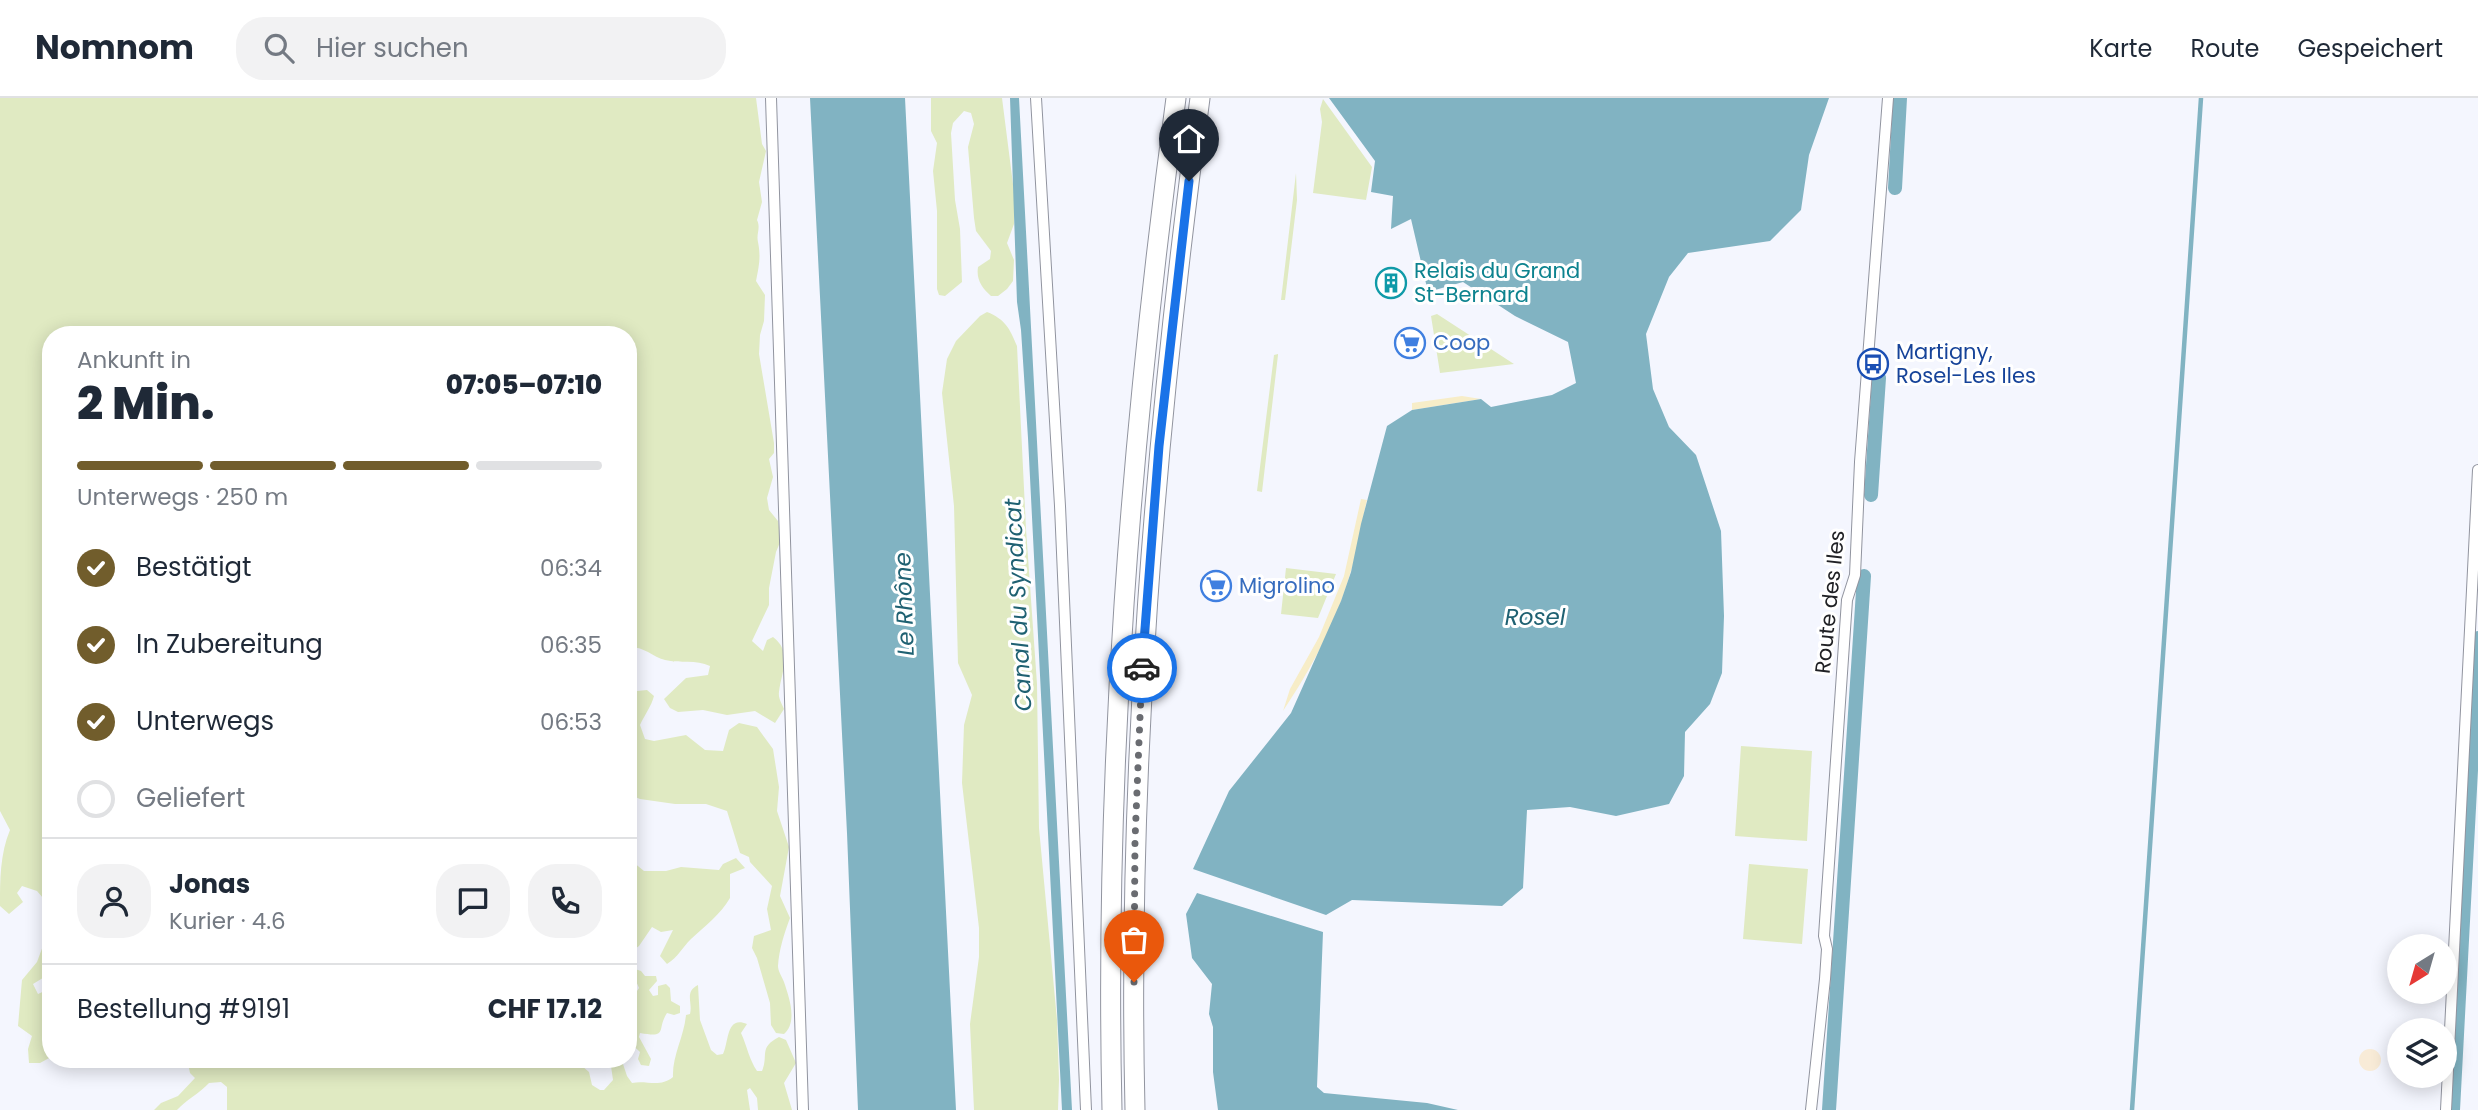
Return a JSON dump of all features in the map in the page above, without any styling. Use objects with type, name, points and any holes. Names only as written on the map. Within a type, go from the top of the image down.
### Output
[{"type":"highway","points":[[1112,1110],[1111,971],[1118,686],[1142,374],[1177,98]]},
{"type":"highway","points":[[1136,1110],[1135,840],[1146,612],[1165,380],[1200,98]]},
{"type":"street","points":[[771,98],[803,1110]]},
{"type":"street","points":[[1036,98],[1060,506],[1086,1110]]},
{"type":"street","name":"Route des Iles","points":[[1811,1110],[1825,978],[1827,949],[1824,936],[1833,795],[1847,600],[1855,575],[1860,462],[1888,98]]},
{"type":"street","points":[[2446,1110],[2478,470]]},
{"type":"shaded area","points":[[2370,1049],[2378,1052],[2381,1060],[2378,1068],[2370,1071],[2362,1068],[2359,1060],[2362,1052]]},
{"type":"green space","points":[[0,98],[756,98],[762,144],[766,151],[759,182],[762,202],[757,220],[759,266],[756,281],[765,295],[759,354],[774,443],[774,453],[769,459],[773,477],[767,498],[769,510],[778,521],[781,540],[769,588],[769,605],[752,641],[763,651],[767,640],[773,637],[783,649],[784,663],[779,694],[784,709],[775,723],[755,711],[727,715],[703,710],[678,712],[670,708],[664,699],[686,678],[708,675],[710,666],[665,660],[637,648],[637,326],[42,326],[42,897],[37,891],[22,886],[17,893],[23,902],[9,914],[0,906],[2,858],[10,830],[0,811]]},
{"type":"green space","points":[[931,98],[1002,98],[1014,192],[1014,224],[1007,243],[1014,260],[1013,281],[998,296],[988,293],[978,276],[978,267],[990,259],[991,251],[976,231],[968,147],[974,124],[971,113],[964,111],[953,123],[951,133],[962,282],[945,296],[939,295],[933,171],[937,143],[931,131]]},
{"type":"green space","points":[[1323,99],[1372,167],[1366,200],[1313,193]]},
{"type":"green space","points":[[1296,173],[1297,200],[1285,300],[1281,300]]},
{"type":"green space","points":[[987,312],[1006,325],[1017,346],[1037,684],[1039,828],[1057,1020],[1058,1110],[974,1110],[970,1024],[979,957],[979,928],[962,783],[964,725],[972,695],[958,663],[954,506],[942,393],[947,359],[956,341]]},
{"type":"green space","points":[[1437,314],[1514,364],[1440,373],[1431,316]]},
{"type":"green space","points":[[1278,354],[1262,492],[1257,491],[1274,355]]},
{"type":"green space","points":[[1286,568],[1336,574],[1318,618],[1281,614]]},
{"type":"green space","points":[[647,690],[654,696],[640,725],[645,739],[654,741],[686,735],[705,750],[723,751],[729,730],[739,723],[757,727],[773,749],[779,787],[777,811],[789,847],[780,896],[790,918],[778,966],[791,1009],[791,1023],[784,1034],[776,1033],[771,1025],[770,1003],[752,948],[754,936],[771,930],[767,909],[772,886],[750,862],[749,857],[740,853],[727,811],[706,804],[675,804],[637,798],[637,691]]},
{"type":"green space","points":[[1741,746],[1812,751],[1807,841],[1735,836]]},
{"type":"green space","points":[[736,858],[745,868],[730,874],[730,898],[726,904],[674,958],[667,964],[660,956],[673,930],[661,932],[652,927],[637,947],[637,865],[644,871],[666,871],[681,867],[719,870],[723,864]]},
{"type":"green space","points":[[1749,864],[1808,869],[1802,944],[1743,939]]},
{"type":"green space","points":[[42,948],[42,978],[33,984],[38,994],[42,992],[42,1062],[29,1063],[28,1049],[32,1036],[18,1026],[22,980],[37,962]]},
{"type":"green space","points":[[637,970],[645,976],[656,976],[657,981],[649,990],[653,996],[658,995],[658,986],[666,984],[670,988],[671,1001],[680,1006],[680,1013],[667,1013],[658,1033],[640,1033],[639,1037],[651,1059],[649,1066],[641,1065],[638,1059]]},
{"type":"green space","points":[[698,985],[700,1020],[711,1050],[717,1055],[723,1054],[729,1031],[735,1023],[747,1024],[741,1033],[757,1071],[762,1071],[768,1045],[779,1037],[786,1040],[796,1063],[784,1083],[792,1110],[758,1110],[757,1098],[750,1088],[747,1090],[750,1110],[227,1110],[227,1087],[221,1082],[209,1083],[177,1110],[154,1110],[161,1103],[178,1096],[195,1078],[189,1068],[584,1068],[589,1072],[592,1085],[604,1090],[613,1080],[611,1068],[624,1068],[632,1083],[663,1082],[673,1077],[686,1015],[690,1014],[691,1010],[690,994]]},
{"type":"sand","points":[[1462,396],[1481,399],[1412,410],[1412,403]]},
{"type":"sand","points":[[1361,499],[1367,500],[1355,556],[1338,610],[1322,645],[1283,711],[1290,689],[1319,637],[1344,576]]},
{"type":"water","name":"Le Rhône","points":[[810,98],[905,98],[956,1110],[858,1110],[847,833]]},
{"type":"water","name":"Canal du Syndicat","points":[[1010,98],[1019,98],[1072,1110],[1062,1110],[1028,438],[1017,302]]},
{"type":"water","name":"Rosel","points":[[1329,98],[1829,98],[1809,155],[1801,210],[1770,241],[1688,253],[1669,277],[1646,334],[1653,389],[1669,427],[1696,455],[1721,531],[1724,616],[1722,673],[1710,704],[1685,732],[1684,776],[1669,804],[1616,816],[1570,807],[1527,810],[1523,888],[1502,906],[1352,900],[1326,915],[1193,869],[1229,791],[1291,713],[1341,601],[1351,572],[1387,426],[1412,410],[1481,399],[1491,407],[1552,395],[1576,383],[1568,342],[1515,316],[1463,282],[1428,292],[1411,219],[1391,229],[1393,196],[1371,192],[1375,161]]},
{"type":"water","points":[[1197,893],[1323,932],[1317,1087],[1324,1093],[1427,1103],[1458,1110],[1218,1110],[1213,1072],[1213,1027],[1209,1014],[1212,984],[1192,958],[1186,914]]},
{"type":"waterway","points":[[1895,188],[1900,98]]},
{"type":"waterway","points":[[2132,1110],[2201,98]]},
{"type":"waterway","points":[[1871,495],[1879,378]]},
{"type":"waterway","points":[[1829,1110],[1864,576]]},
{"type":"waterway","points":[[2453,1110],[2478,638]]},
{"type":"way so far","points":[[1134,982],[1135,840],[1142,668]]},
{"type":"place","name":"Relais du Grand St-Bernard","points":[[1391,283]]},
{"type":"place","name":"Coop","points":[[1410,343]]},
{"type":"place","name":"Martigny, Rosel-Les Iles","points":[[1873,364]]},
{"type":"place","name":"Migrolino","points":[[1216,586]]},
{"type":"route","points":[[1142,668],[1165,380],[1189,181]]}]
